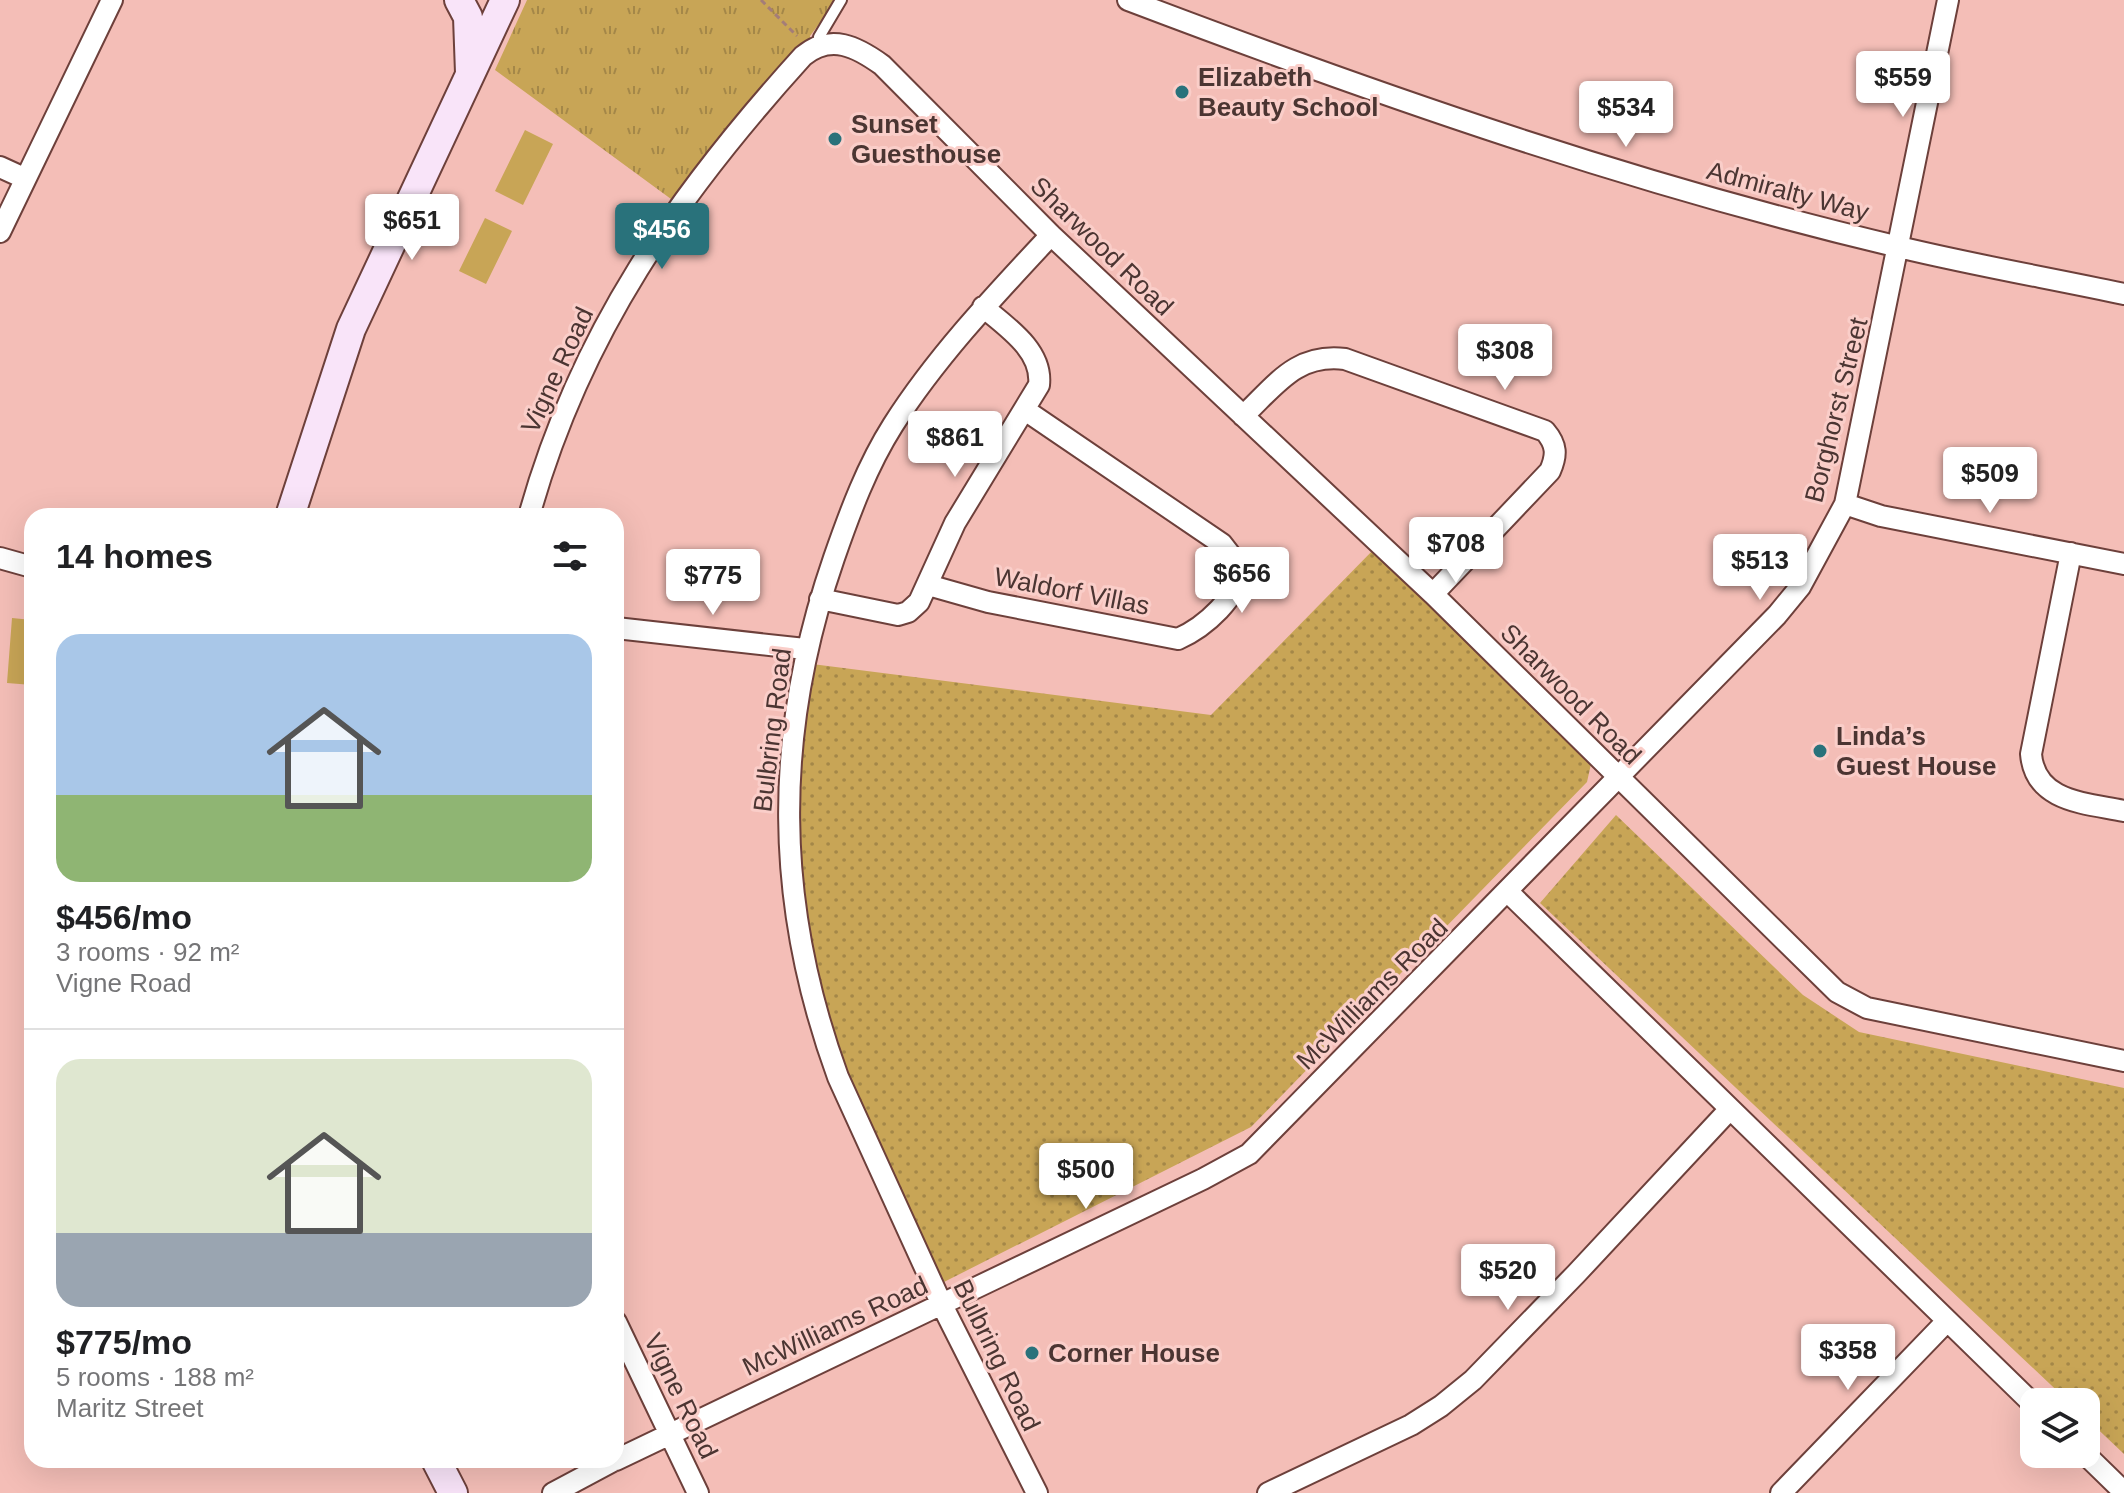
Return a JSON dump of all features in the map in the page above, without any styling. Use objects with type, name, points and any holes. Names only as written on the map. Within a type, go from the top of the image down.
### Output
[{"type":"main road","points":[[459,0],[468,17],[471,39],[469,81]]},
{"type":"main road","points":[[293,508],[351,329],[505,0]]},
{"type":"main road","points":[[440,1468],[450,1491]]},
{"type":"street","points":[[0,232],[112,0]]},
{"type":"street","name":"Admiralty Way","points":[[1128,0],[1334,78],[1694,193],[1899,247],[2124,294]]},
{"type":"street","name":"Borghorst Street","points":[[1508,892],[1777,615],[1800,587],[1845,504],[1948,0]]},
{"type":"street","name":"Sharwood Road","points":[[823,46],[852,45],[882,65],[1051,235],[1433,594],[1837,992],[1867,1008],[2124,1061]]},
{"type":"street","name":"Vigne Road","points":[[532,508],[563,409],[594,343],[643,260],[724,150],[823,46]]},
{"type":"street","points":[[0,167],[24,178]]},
{"type":"street","name":"Bulbring Road","points":[[1037,1493],[942,1305],[838,1077],[821,1027],[798,939],[786,813],[789,764],[805,649],[820,599],[877,453],[915,393],[983,307],[1051,235]]},
{"type":"street","points":[[820,599],[898,615],[908,612],[919,602],[955,523],[1039,385],[1039,364],[1008,328],[983,307]]},
{"type":"street","points":[[1243,416],[1294,368],[1324,356],[1345,359],[1545,431],[1554,441],[1556,451],[1550,471],[1433,594]]},
{"type":"street","name":"Waldorf Villas","points":[[928,585],[988,602],[1178,639],[1197,627],[1233,592],[1239,566],[1222,544],[1025,410]]},
{"type":"street","points":[[1845,504],[1881,516],[2124,564]]},
{"type":"street","points":[[2071,553],[2031,754],[2032,770],[2042,787],[2068,799],[2124,811]]},
{"type":"street","points":[[0,558],[24,565]]},
{"type":"street","points":[[624,629],[805,649]]},
{"type":"street","points":[[1508,892],[2020,1391]]},
{"type":"street","name":"McWilliams Road","points":[[624,1456],[942,1305],[1249,1154],[1508,892]]},
{"type":"street","points":[[1268,1493],[1411,1425],[1473,1380],[1730,1109]]},
{"type":"street","points":[[1781,1493],[1947,1321]]},
{"type":"street","name":"Vigne Road","points":[[624,1339],[698,1493]]},
{"type":"street","name":"McWilliams Road","points":[[553,1493],[601,1468]]},
{"type":"street","points":[[2099,1468],[2124,1492]]},
{"type":"lane","points":[[823,46],[819,37],[841,0]]},
{"type":"path","points":[[761,0],[783,25],[823,46]]},
{"type":"green space","points":[[527,0],[837,0],[810,36],[810,43],[743,110],[671,199],[495,70]]},
{"type":"green space","points":[[525,130],[553,144],[523,205],[495,191]]},
{"type":"green space","points":[[485,218],[512,231],[486,284],[459,271]]},
{"type":"green space","points":[[1377,546],[1587,750],[1591,764],[1587,782],[1251,1127],[940,1284],[842,1059],[809,943],[801,878],[798,759],[812,664],[1211,715]]},
{"type":"green space","points":[[12,618],[24,619],[24,684],[7,683]]},
{"type":"green space","points":[[1616,815],[1803,995],[1859,1032],[2124,1088],[2124,1454],[2100,1431],[2100,1388],[2054,1388],[1540,903]]},
{"type":"place","name":"Elizabeth Beauty School","points":[[1182,92]]},
{"type":"place","name":"Sunset Guesthouse","points":[[835,139]]},
{"type":"place","name":"Linda’s Guest House","points":[[1820,751]]},
{"type":"place","name":"Corner House","points":[[1032,1353]]}]
